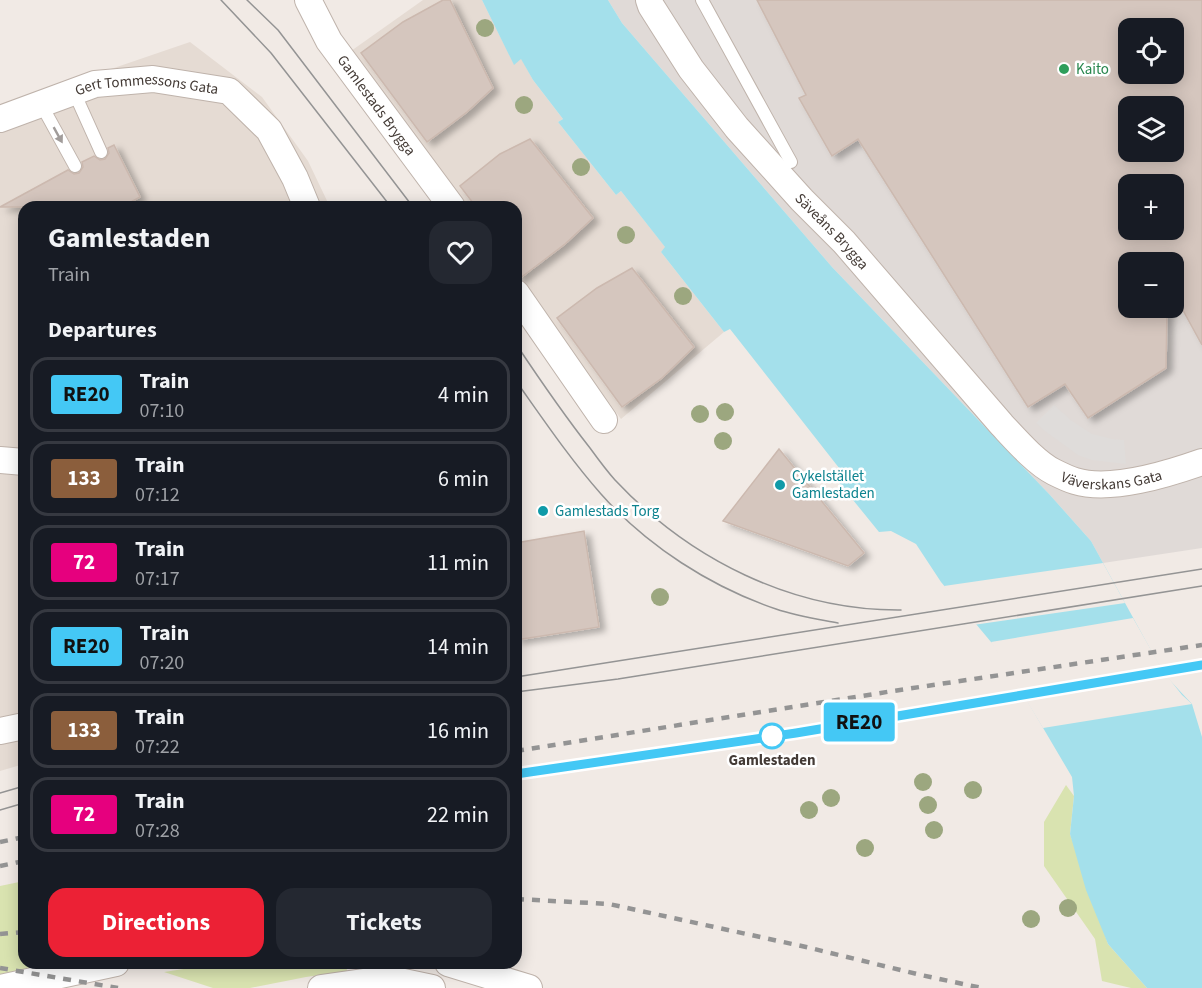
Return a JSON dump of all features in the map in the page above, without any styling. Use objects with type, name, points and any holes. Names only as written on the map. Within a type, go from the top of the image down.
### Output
[{"type":"street","name":"Gamlestads Brygga","points":[[308,0],[329,41],[448,201]]},
{"type":"street","name":"Säveåns Brygga","points":[[649,0],[691,69],[737,128],[844,242],[1028,452]]},
{"type":"street","name":"Gert Tommessons Gata","points":[[0,119],[95,84],[153,79],[228,91],[269,130],[305,201]]},
{"type":"street","points":[[522,302],[604,420]]},
{"type":"street","name":"Väverskans Gata","points":[[1028,452],[1052,471],[1075,482],[1104,485],[1124,483],[1202,462]]},
{"type":"street","points":[[0,460],[18,462]]},
{"type":"street","points":[[0,731],[18,727]]},
{"type":"street","points":[[0,988],[88,969]]},
{"type":"street","points":[[467,969],[529,988]]},
{"type":"street","points":[[321,988],[370,981],[399,981],[432,988]]},
{"type":"lane","points":[[702,0],[791,162]]},
{"type":"lane","points":[[74,92],[101,152]]},
{"type":"lane","points":[[41,104],[75,166]]},
{"type":"shaded area","points":[[423,0],[482,0],[514,64],[521,58],[533,80],[563,119],[558,122],[616,195],[621,191],[666,248],[661,252],[724,332],[621,419],[522,284],[522,201],[461,201],[351,51]]},
{"type":"shaded area","points":[[608,0],[1202,0],[1202,548],[1103,563],[1091,541],[1050,495],[832,267],[622,23]]},
{"type":"shaded area","points":[[190,42],[262,97],[308,161],[327,201],[18,201],[18,766],[0,771],[0,119],[32,96]]},
{"type":"shaded area","points":[[1054,405],[1092,434],[1124,440],[1126,464],[1092,460],[1078,455],[1045,431],[1036,423]]},
{"type":"green space","points":[[1066,785],[1074,796],[1070,834],[1108,944],[1147,988],[1131,988],[1102,981],[1095,939],[1044,866],[1044,822]]},
{"type":"green space","points":[[18,882],[18,969],[41,969],[0,978],[0,886]]},
{"type":"green space","points":[[183,969],[347,969],[347,971],[250,988],[213,988],[164,972]]},
{"type":"water","points":[[482,0],[608,0],[622,23],[832,267],[1050,495],[1091,541],[1164,674],[1192,704],[1202,737],[1202,988],[1147,988],[1108,944],[1086,890],[1070,834],[1074,796],[1072,777],[996,648],[941,582],[916,544],[891,531],[879,532],[836,479],[843,473],[730,329],[724,332],[661,252],[665,247],[621,191],[616,195],[558,122],[563,119],[533,80],[521,59],[514,65]]},
{"type":"pier","points":[[1103,563],[1125,603],[973,625],[944,586]]},
{"type":"pier","points":[[1133,618],[1163,671],[1192,704],[1043,728],[991,642]]},
{"type":"building","points":[[443,0],[450,0],[493,88],[467,112],[427,142],[361,53],[403,22]]},
{"type":"building","points":[[757,0],[1202,0],[1202,345],[1184,312],[1184,252],[1118,252],[1118,318],[1167,318],[1166,368],[1088,418],[1065,384],[1028,407],[858,139],[832,156],[799,98],[806,95]]},
{"type":"building","points":[[530,139],[593,218],[565,244],[522,277],[522,201],[471,201],[460,186],[500,154]]},
{"type":"building","points":[[114,145],[140,197],[133,201],[18,201],[18,207],[0,207],[68,170],[74,174],[79,173],[83,167],[82,162],[94,156],[100,160],[105,159],[109,153],[108,148]]},
{"type":"building","points":[[632,268],[694,347],[662,378],[622,407],[557,318],[597,288]]},
{"type":"building","name":"Cykelstället Gamlestaden","points":[[779,449],[864,553],[848,566],[723,521]]},
{"type":"building","points":[[584,531],[599,627],[522,639],[522,542]]},
{"type":"tram line","points":[[221,0],[271,53],[386,201]]},
{"type":"tram line","points":[[247,0],[278,30],[408,201]]},
{"type":"tram line","points":[[522,353],[561,410],[612,476],[644,508],[676,534],[709,556],[745,575],[782,590],[821,601],[860,608],[901,610]]},
{"type":"tram line","points":[[522,389],[601,494],[619,513],[659,547],[704,577],[752,600],[791,614],[838,623]]},
{"type":"tram line","points":[[522,676],[1202,569]]},
{"type":"tram line","points":[[522,691],[618,679],[1202,586]]},
{"type":"tram line","points":[[0,793],[18,788]]},
{"type":"tram line","points":[[0,810],[18,805]]},
{"type":"railway","points":[[522,750],[1202,645]]},
{"type":"railway","points":[[522,773],[796,733],[1202,665]]},
{"type":"railway","points":[[0,842],[18,838]]},
{"type":"railway","points":[[0,866],[18,862]]},
{"type":"railway","points":[[522,899],[609,904],[982,988]]},
{"type":"railway","points":[[0,934],[18,932]]},
{"type":"railway","points":[[0,968],[118,988]]},
{"type":"train","name":"RE20","points":[[522,773],[796,733],[1202,665]]},
{"type":"place","name":"Kaito","points":[[1064,69]]},
{"type":"place","name":"Cykelstället Gamlestaden","points":[[780,485]]},
{"type":"place","name":"Gamlestads Torg","points":[[543,511]]},
{"type":"place","name":"Gamlestaden","points":[[772,736]]}]
